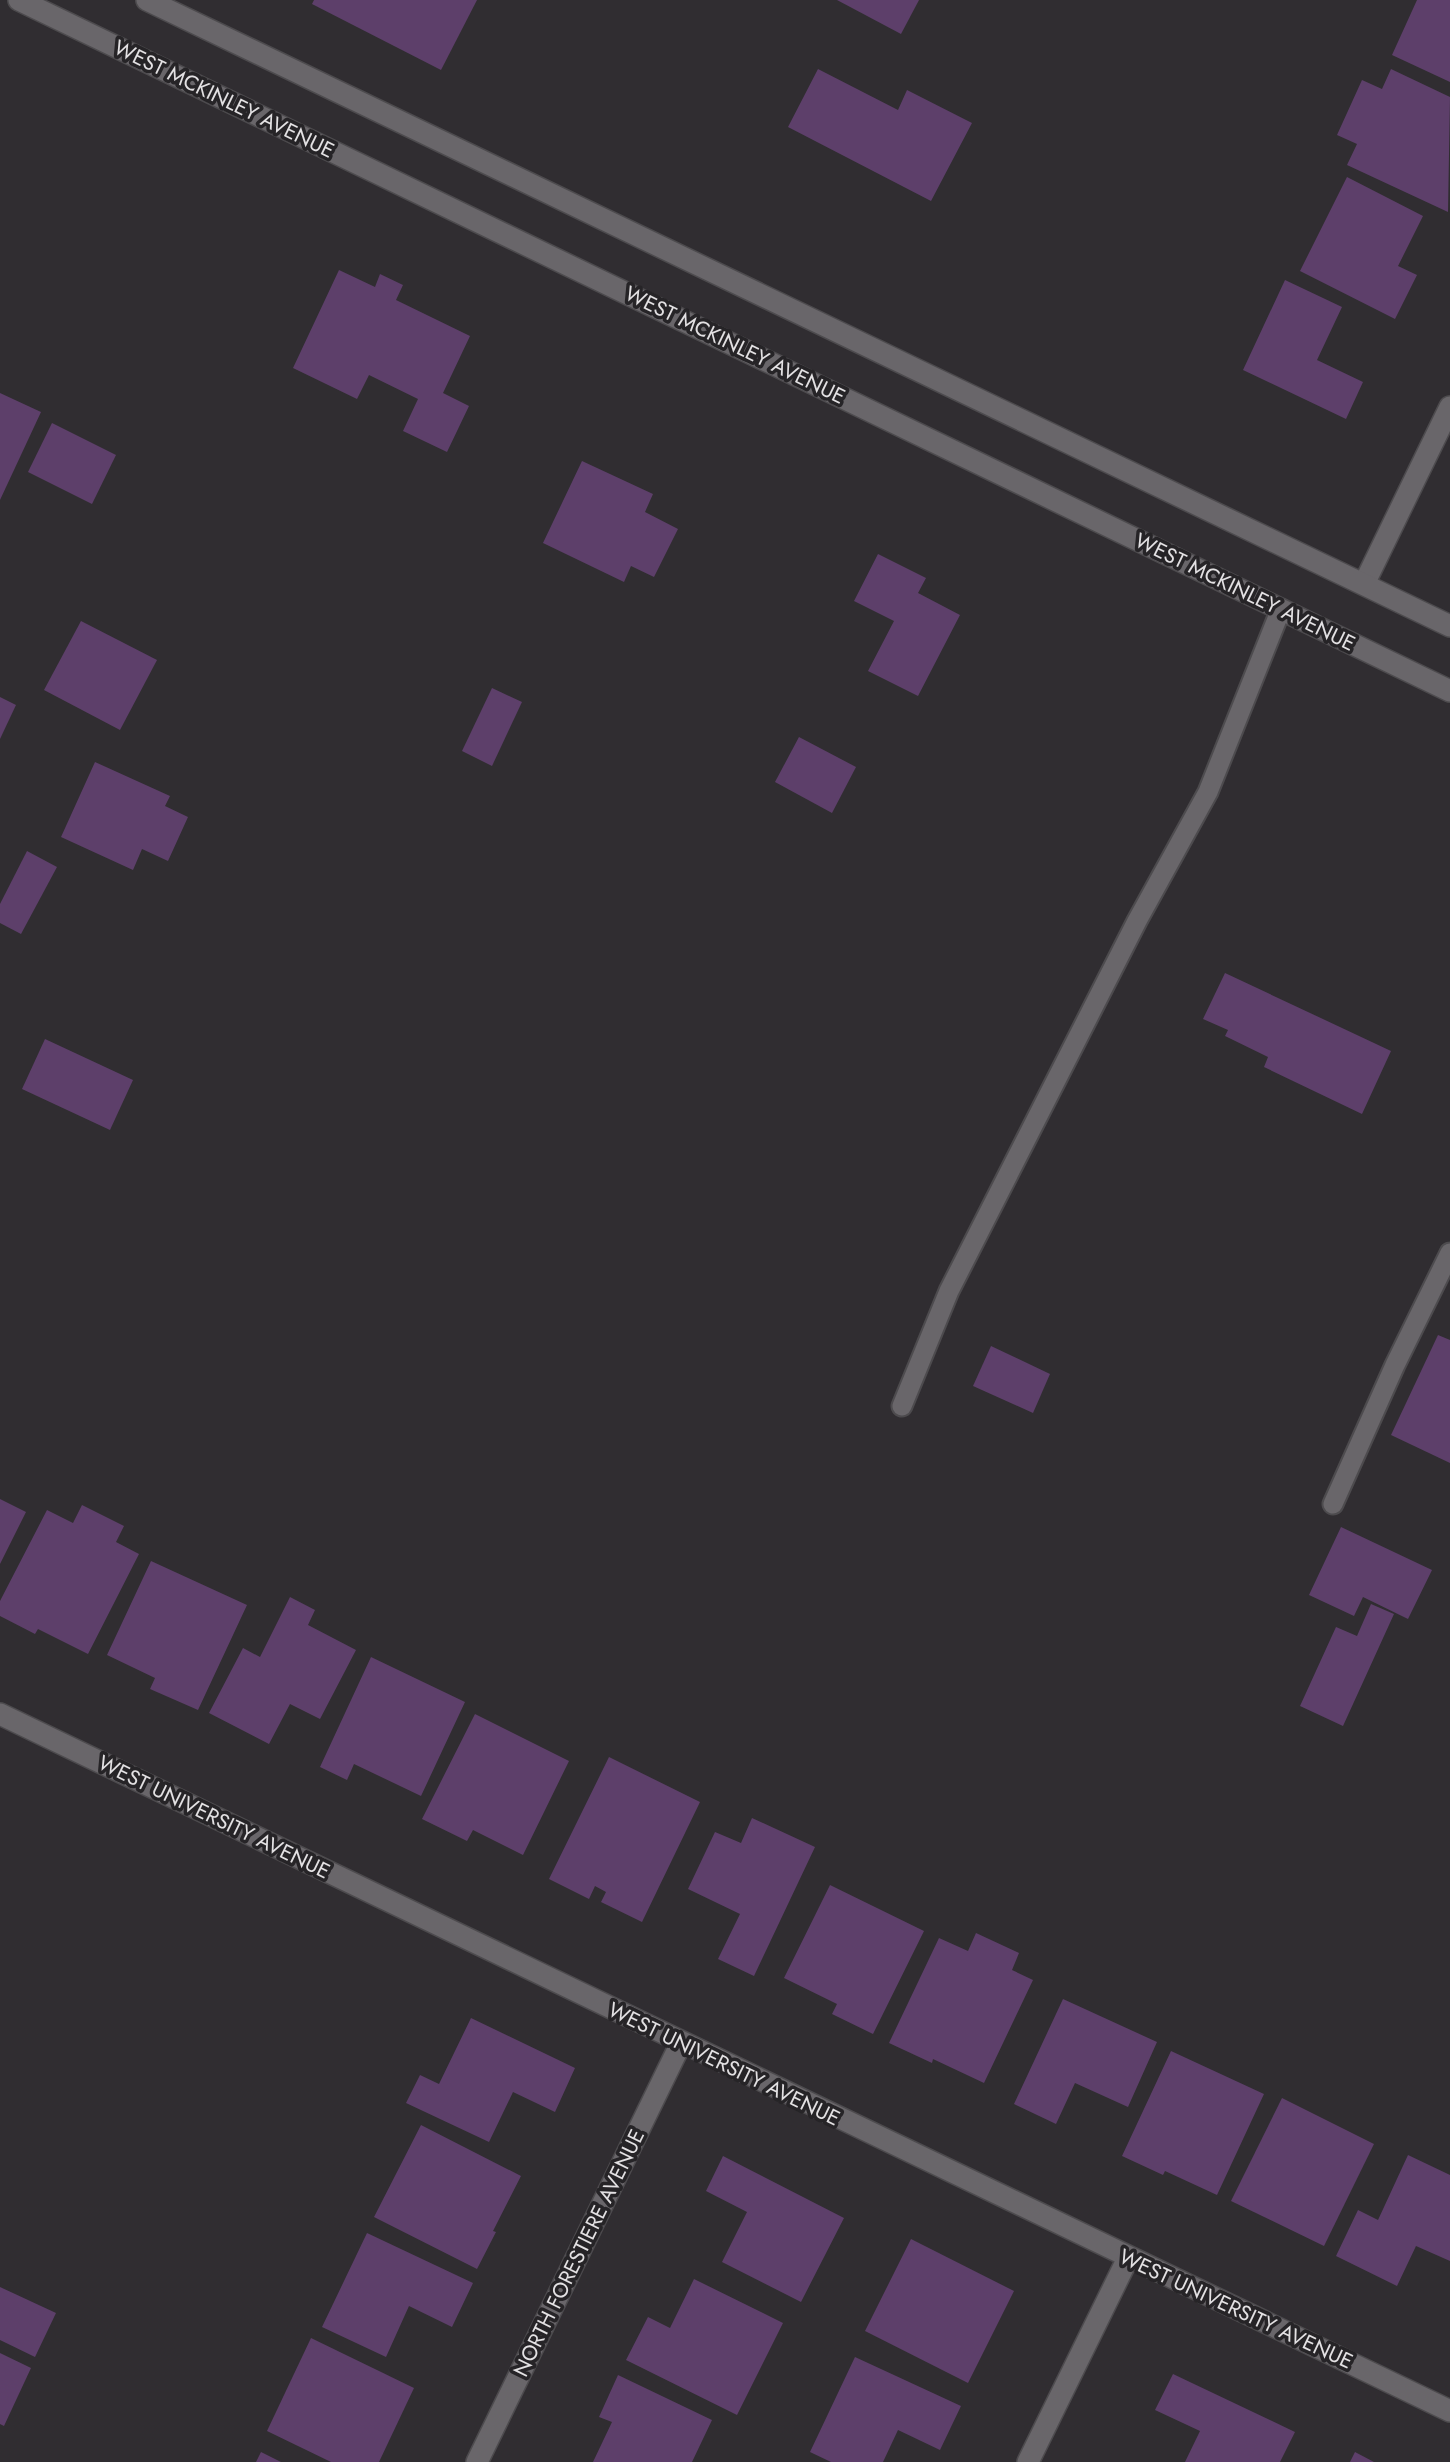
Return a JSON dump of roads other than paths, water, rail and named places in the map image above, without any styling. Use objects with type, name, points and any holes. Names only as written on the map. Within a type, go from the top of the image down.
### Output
[{"type":"main road","name":"WEST MCKINLEY AVENUE","points":[[19,0],[1450,691]]},
{"type":"main road","points":[[146,0],[1450,625]]},
{"type":"main road","points":[[1364,584],[1450,407]]},
{"type":"main road","name":"WEST UNIVERSITY AVENUE","points":[[0,1714],[1450,2411]]},
{"type":"main road","name":"NORTH FORESTIERE AVENUE","points":[[477,2462],[681,2043]]},
{"type":"main road","points":[[1028,2462],[1128,2258]]},
{"type":"lane","points":[[902,1406],[949,1291],[1137,921],[1208,792],[1281,609]]},
{"type":"lane","points":[[1333,1504],[1395,1365],[1450,1253]]}]
